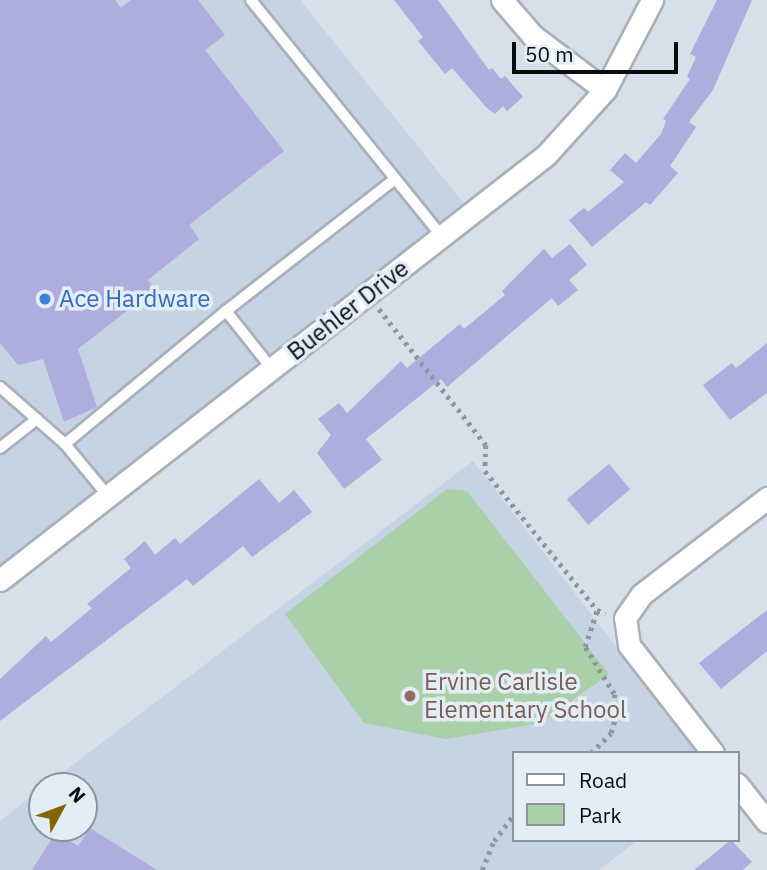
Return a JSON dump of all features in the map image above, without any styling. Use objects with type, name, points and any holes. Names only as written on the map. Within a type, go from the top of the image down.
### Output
[{"type":"street","points":[[502,0],[533,36],[605,90]]},
{"type":"street","name":"Buehler Drive","points":[[0,579],[546,155],[605,90],[652,0]]},
{"type":"street","points":[[711,751],[629,645],[625,618],[642,594],[767,498]]},
{"type":"street","points":[[739,787],[767,822]]},
{"type":"lane","points":[[251,0],[442,237]]},
{"type":"lane","points":[[65,444],[226,311],[395,179]]},
{"type":"lane","points":[[226,311],[272,369]]},
{"type":"lane","points":[[0,387],[65,444],[108,496]]},
{"type":"lane","points":[[0,448],[37,419]]},
{"type":"path","points":[[368,295],[486,445],[485,471],[597,610],[625,618]]},
{"type":"path","points":[[593,751],[611,733],[615,715],[614,694],[586,647],[597,610]]},
{"type":"path","points":[[482,870],[494,841],[512,817]]},
{"type":"shaded area","points":[[0,0],[300,0],[478,221],[0,591]]},
{"type":"shaded area","name":"Ervine Carlisle Elementary School","points":[[473,461],[696,751],[512,751],[512,842],[635,842],[599,870],[0,870],[0,821],[28,799],[28,842],[98,842],[98,772],[63,772]]},
{"type":"green space","points":[[447,489],[467,491],[609,674],[541,723],[446,739],[364,723],[285,614]]},
{"type":"building","points":[[0,0],[115,0],[121,8],[131,0],[198,0],[225,35],[205,50],[284,151],[189,225],[199,239],[148,280],[155,289],[78,349],[97,407],[64,422],[43,359],[18,365],[0,343]]},
{"type":"building","points":[[394,0],[438,0],[489,70],[492,68],[501,79],[505,76],[523,97],[507,111],[503,106],[495,114],[487,108],[452,68],[445,74],[418,41],[423,37]]},
{"type":"building","points":[[717,0],[752,0],[713,90],[689,122],[696,127],[670,166],[678,173],[650,205],[646,202],[592,247],[569,220],[584,208],[588,212],[624,182],[610,170],[625,153],[636,163],[661,134],[666,121],[663,119],[690,79],[687,77],[696,57],[690,54]]},
{"type":"building","points":[[570,244],[587,265],[569,280],[578,290],[558,306],[552,298],[447,387],[441,379],[366,439],[382,460],[344,489],[317,453],[331,435],[318,419],[339,403],[347,413],[401,361],[407,368],[460,324],[464,329],[505,295],[502,291],[544,249],[552,258]]},
{"type":"building","points":[[767,343],[767,393],[730,420],[703,385],[732,363],[736,368]]},
{"type":"building","points":[[609,464],[630,489],[588,525],[567,499]]},
{"type":"building","points":[[259,479],[279,503],[294,490],[312,512],[252,557],[243,546],[193,586],[187,579],[0,721],[0,679],[46,636],[51,642],[92,608],[87,604],[131,568],[124,559],[145,541],[155,555],[175,538],[180,544]]},
{"type":"building","points":[[767,610],[767,651],[721,689],[699,663]]},
{"type":"building","points":[[98,833],[157,870],[32,870],[50,842],[72,842],[78,846],[81,842],[98,842]]},
{"type":"building","points":[[729,842],[733,842],[752,862],[743,870],[694,870]]},
{"type":"place","name":"Ace Hardware","points":[[45,299]]},
{"type":"place","name":"Ervine Carlisle Elementary School","points":[[410,696]]}]
